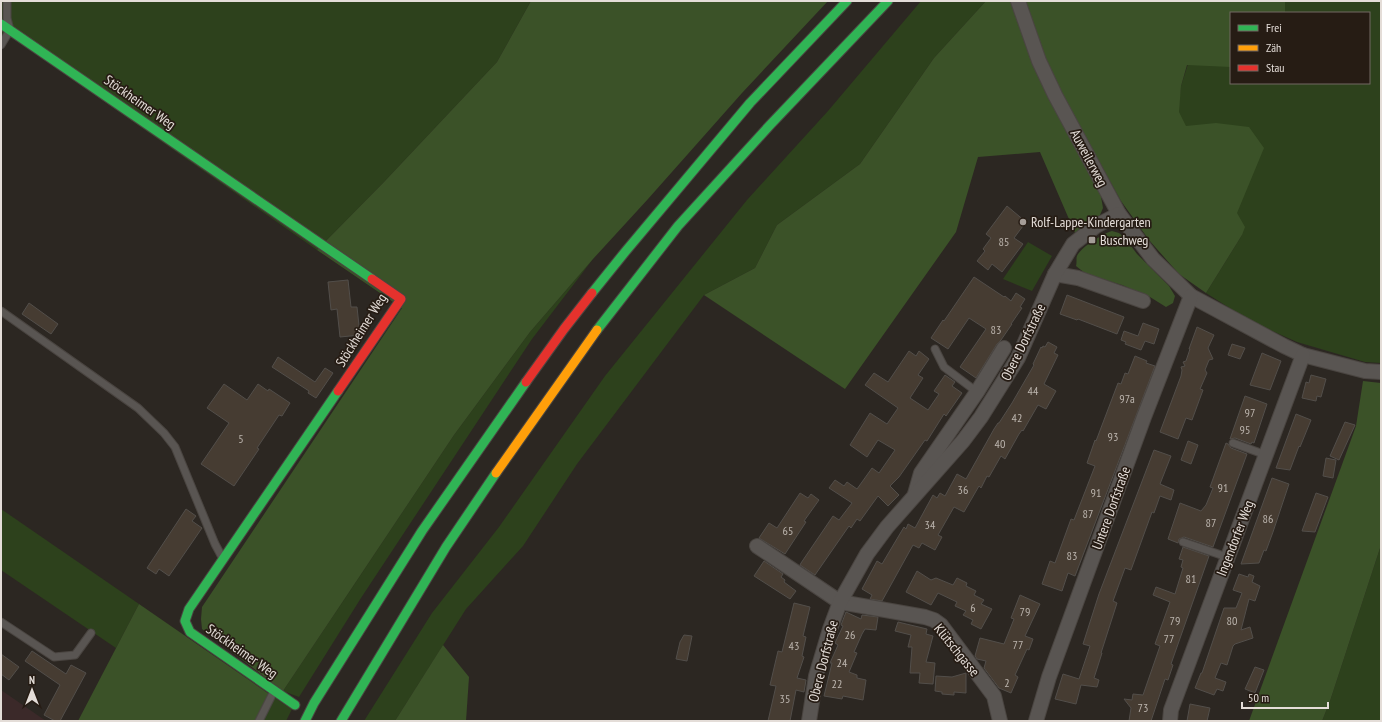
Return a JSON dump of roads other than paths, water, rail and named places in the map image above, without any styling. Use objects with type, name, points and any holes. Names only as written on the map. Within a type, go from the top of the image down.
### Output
[{"type":"main road","points":[[305,721],[347,650],[422,531],[495,425],[564,329],[624,252],[750,103],[847,1]]},
{"type":"main road","points":[[341,721],[446,547],[516,443],[588,341],[678,226],[888,1]]},
{"type":"main road","name":"Stöckheimer Weg","points":[[1,24],[401,299],[190,609],[185,622],[190,632],[296,705]]},
{"type":"street","name":"Auweilerweg","points":[[1018,1],[1039,61],[1055,95],[1119,214],[1153,259],[1191,296]]},
{"type":"street","name":"Obere Dorfstraße","points":[[809,721],[816,676],[828,635],[840,602],[867,554],[887,527],[963,440],[999,390],[1018,358],[1055,274],[1073,244],[1096,226],[1119,214]]},
{"type":"street","points":[[1055,274],[1078,278],[1143,301]]},
{"type":"street","points":[[1191,296],[1203,304],[1303,355],[1365,371],[1381,372]]},
{"type":"street","name":"Untere Dorfstraße","points":[[1036,721],[1054,662],[1141,425],[1191,296]]},
{"type":"street","name":"Obere Dorfstraße","points":[[915,496],[921,473],[977,392],[1004,348]]},
{"type":"street","name":"Ingendorfer Weg","points":[[1170,721],[1171,710],[1303,355]]},
{"type":"street","name":"Obere Dorfstraße","points":[[757,546],[840,602]]},
{"type":"street","name":"Klütschgasse","points":[[840,602],[934,620],[941,625],[994,696],[1000,721]]},
{"type":"lane","points":[[1,44],[10,30],[7,18],[7,1]]},
{"type":"lane","points":[[1,311],[138,408],[164,432],[175,447],[215,544],[224,561]]},
{"type":"lane","points":[[935,350],[944,367],[977,392]]},
{"type":"lane","points":[[1233,443],[1266,455]]},
{"type":"lane","points":[[1183,542],[1227,557]]},
{"type":"lane","points":[[1,622],[54,657],[76,655],[91,633]]},
{"type":"lane","points":[[259,721],[275,691]]},
{"type":"place","name":"Rolf-Lappe-Kindergarten","points":[[1023,222]]},
{"type":"place","name":"Buschweg","points":[[1092,240]]}]
